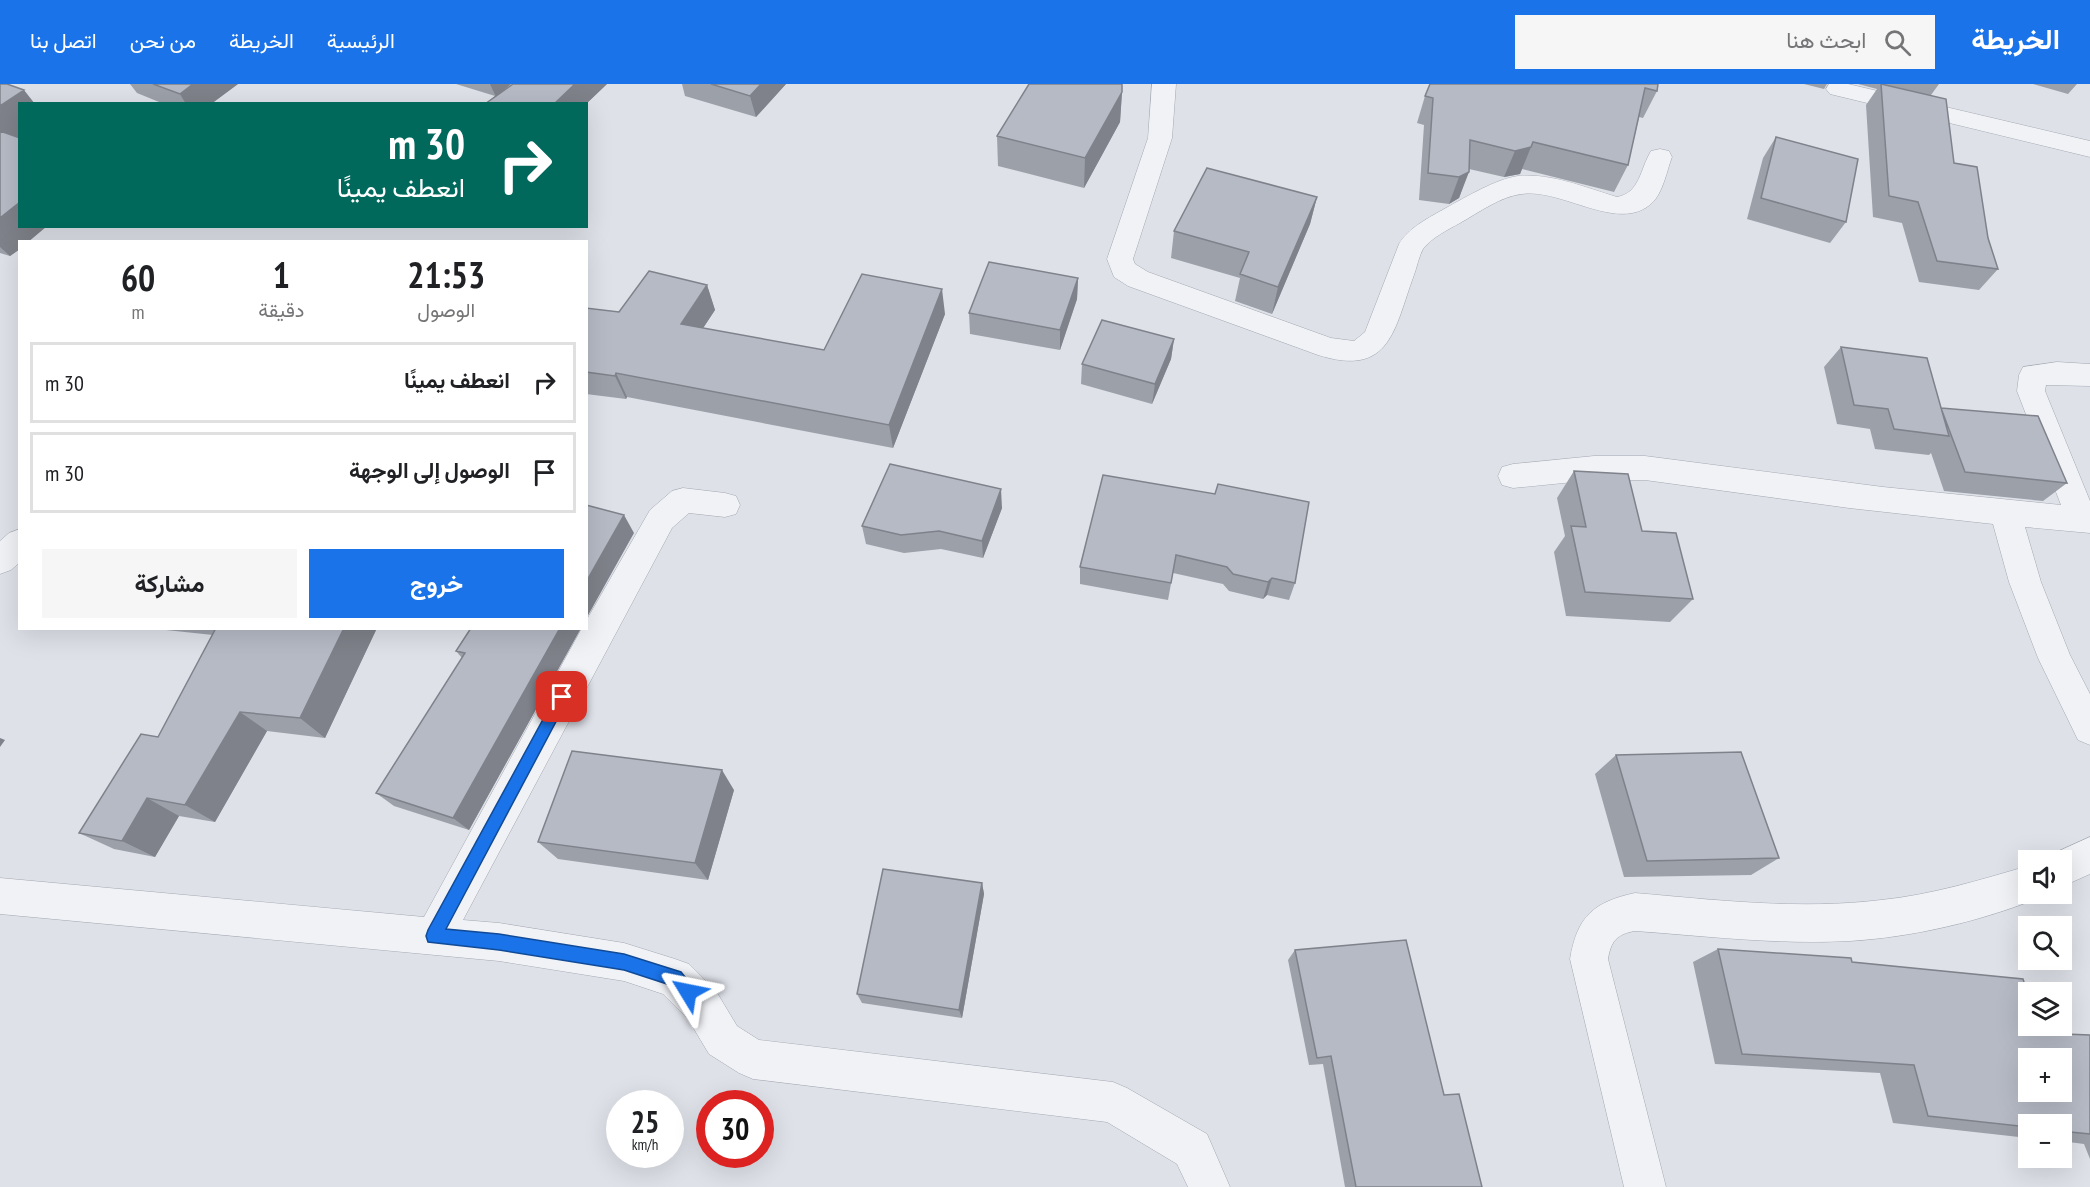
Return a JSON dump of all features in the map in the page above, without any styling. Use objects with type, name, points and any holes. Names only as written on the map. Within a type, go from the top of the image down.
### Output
[{"type":"street","points":[[1164,84],[1160,138],[1120,259],[1124,270],[1138,279],[1328,348],[1356,353],[1366,349],[1377,337],[1412,244],[1439,223],[1486,198],[1518,185],[1550,186],[1617,206],[1633,204],[1644,196],[1659,157]]},
{"type":"street","points":[[1838,89],[2090,149]]},
{"type":"street","points":[[1513,476],[1566,469],[1621,467],[1678,471],[1748,483],[2006,514],[2086,520],[2031,391],[2033,375],[2057,373],[2090,375]]},
{"type":"street","points":[[434,936],[661,519],[682,500],[725,505]]},
{"type":"street","points":[[2006,514],[2025,582],[2050,647],[2090,729]]},
{"type":"street","points":[[0,561],[18,544]]},
{"type":"street","points":[[1645,1187],[1589,959],[1592,939],[1601,924],[1616,915],[1635,912],[1797,922],[1880,919],[1959,905],[2018,887]]},
{"type":"street","points":[[0,896],[499,942],[624,962],[675,978],[702,1005],[723,1040],[753,1059],[1113,1102],[1192,1149],[1209,1187]]},
{"type":"building","points":[[0,84],[7,84],[24,90],[0,106]]},
{"type":"building","points":[[153,84],[193,84],[180,94]]},
{"type":"building","points":[[513,84],[575,84],[556,102],[488,102]]},
{"type":"building","points":[[711,84],[761,84],[750,96]]},
{"type":"building","points":[[1029,84],[1122,84],[1122,92],[1085,158],[997,136]]},
{"type":"building","points":[[1430,84],[1658,84],[1657,91],[1645,88],[1628,165],[1533,142],[1531,147],[1515,151],[1470,140],[1469,172],[1459,177],[1428,173],[1433,98],[1425,96]]},
{"type":"building","points":[[1881,84],[1946,99],[1954,163],[1977,167],[1988,238],[1998,269],[1937,261],[1918,202],[1889,196]]},
{"type":"building","points":[[0,131],[18,137],[18,204],[0,218]]},
{"type":"building","points":[[1776,137],[1858,159],[1846,222],[1761,198]]},
{"type":"building","points":[[1207,168],[1317,197],[1278,287],[1240,274],[1249,252],[1174,231]]},
{"type":"building","points":[[989,262],[1078,278],[1060,330],[969,313]]},
{"type":"building","points":[[649,271],[707,285],[681,324],[824,350],[862,274],[942,289],[889,425],[616,373],[615,376],[588,372],[588,308],[619,312]]},
{"type":"building","points":[[1102,320],[1174,339],[1155,384],[1082,364]]},
{"type":"building","points":[[1841,347],[1927,358],[1949,436],[1894,429],[1888,409],[1854,405]]},
{"type":"building","points":[[1941,408],[2038,416],[2067,483],[1965,472]]},
{"type":"building","points":[[890,464],[1001,489],[982,541],[939,531],[901,535],[862,526]]},
{"type":"building","points":[[1574,471],[1628,474],[1642,531],[1676,533],[1693,599],[1585,592],[1571,526],[1586,527]]},
{"type":"building","points":[[1103,475],[1215,494],[1218,484],[1309,502],[1295,583],[1272,578],[1268,582],[1233,574],[1227,567],[1176,555],[1171,583],[1080,567]]},
{"type":"building","points":[[588,506],[624,515],[588,578]]},
{"type":"building","points":[[215,630],[343,630],[300,718],[240,712],[185,805],[147,798],[122,841],[79,833],[141,734],[158,737]]},
{"type":"building","points":[[470,630],[559,630],[453,818],[376,793],[465,653],[456,651]]},
{"type":"building","points":[[572,751],[722,770],[695,863],[538,842]]},
{"type":"building","points":[[1741,752],[1779,858],[1647,861],[1616,755]]},
{"type":"building","points":[[883,869],[982,883],[959,1010],[857,994]]},
{"type":"building","points":[[1406,940],[1444,1095],[1459,1094],[1482,1187],[1356,1187],[1331,1056],[1317,1058],[1295,950]]},
{"type":"building","points":[[1718,949],[1851,958],[1852,962],[2023,979],[2024,982],[2018,982],[2018,1036],[2090,1035],[2090,1134],[2072,1132],[2072,1114],[2018,1114],[2018,1126],[1928,1116],[1914,1065],[1742,1054]]},
{"type":"route","points":[[562,697],[434,936],[499,942],[624,962],[675,978],[688,992]]}]
